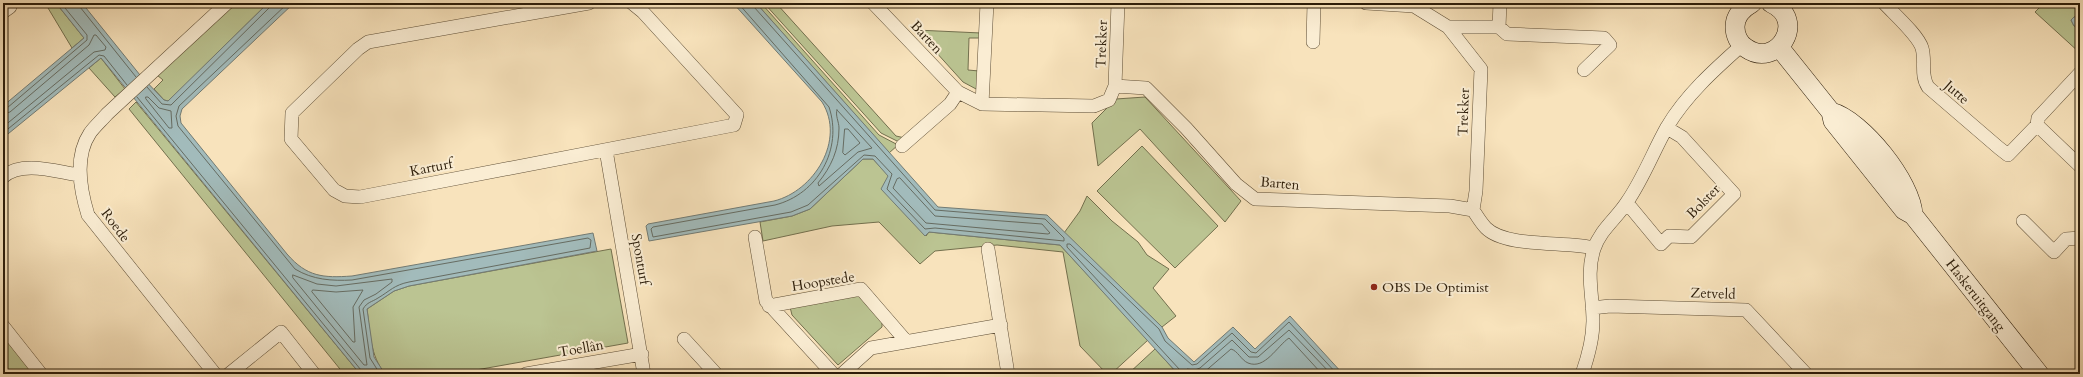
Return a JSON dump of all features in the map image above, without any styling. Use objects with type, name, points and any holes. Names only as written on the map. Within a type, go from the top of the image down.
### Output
[{"type":"main road","points":[[1744,5],[1738,16],[1735,29],[1737,38],[1742,45],[1751,51],[1760,54],[1770,52],[1779,47],[1785,40],[1788,30],[1787,21],[1779,5]]},
{"type":"main road","name":"Haskeruitgang","points":[[1779,47],[1831,112],[1833,121],[1870,168],[1904,210],[1913,215],[2039,374]]},
{"type":"street","name":"Roede","points":[[215,374],[88,215],[82,195],[79,175],[82,154],[90,134],[127,96],[227,3]]},
{"type":"street","name":"Karturf","points":[[589,3],[535,7],[368,42],[358,49],[292,113],[291,138],[334,190],[345,196],[360,197],[734,125],[737,116],[643,12],[632,3]]},
{"type":"street","name":"Barten","points":[[873,3],[958,92],[982,104],[1094,106],[1109,100],[1115,86],[1146,88],[1186,128],[1236,184],[1255,199],[1450,206],[1473,210]]},
{"type":"street","points":[[982,104],[987,3]]},
{"type":"street","name":"Trekker","points":[[1115,86],[1118,3]]},
{"type":"street","points":[[1313,42],[1314,3]]},
{"type":"street","name":"Trekker","points":[[1366,3],[1414,6],[1448,27],[1481,69],[1476,191],[1473,210]]},
{"type":"street","points":[[1499,27],[1500,3]]},
{"type":"street","name":"Jutte","points":[[1886,4],[1920,44],[1923,56],[1924,78],[1928,87],[2008,155],[2037,125],[2038,118],[2080,73]]},
{"type":"street","points":[[1448,27],[1499,27],[1507,34],[1604,38],[1610,45],[1584,70]]},
{"type":"street","points":[[1582,374],[1592,335],[1592,308],[1589,275],[1594,248],[1608,225],[1627,203],[1667,128],[1692,93],[1742,45]]},
{"type":"street","points":[[902,146],[950,104],[958,92]]},
{"type":"street","points":[[2037,125],[2080,166]]},
{"type":"street","name":"Bolster","points":[[1627,203],[1661,244],[1670,236],[1691,237],[1734,194],[1682,137],[1667,128]]},
{"type":"street","name":"Sponturf","points":[[606,150],[642,354],[644,374]]},
{"type":"street","points":[[3,177],[20,169],[32,168],[79,175]]},
{"type":"street","points":[[1473,210],[1486,229],[1506,238],[1582,245],[1594,248]]},
{"type":"street","points":[[2023,221],[2054,252],[2066,239],[2080,238]]},
{"type":"street","points":[[755,238],[766,301],[833,374]]},
{"type":"street","points":[[988,248],[1008,374]]},
{"type":"street","name":"Hoopstede","points":[[769,306],[861,289],[906,341]]},
{"type":"street","name":"Zetveld","points":[[1592,308],[1617,307],[1746,310],[1806,374]]},
{"type":"street","points":[[842,374],[871,348],[1001,324]]},
{"type":"street","points":[[3,326],[42,374]]},
{"type":"street","points":[[229,374],[281,332],[314,374]]},
{"type":"street","points":[[684,339],[716,374]]},
{"type":"street","name":"Toellân","points":[[526,374],[642,354]]},
{"type":"green space","points":[[45,3],[56,3],[84,38],[72,48]]},
{"type":"green space","points":[[235,3],[268,3],[172,98],[168,101],[164,100],[154,89],[163,80],[157,75]]},
{"type":"green space","points":[[756,3],[761,3],[879,135],[898,145],[889,153]]},
{"type":"green space","points":[[764,3],[776,3],[896,136],[905,138],[901,143],[881,133]]},
{"type":"green space","points":[[2044,3],[2080,3],[2080,16],[2074,17],[2071,20],[2074,26],[2080,27],[2080,53],[2035,12]]},
{"type":"green space","points":[[916,30],[981,33],[981,38],[969,38],[968,70],[979,71],[978,90],[963,82]]},
{"type":"green space","points":[[101,58],[125,89],[115,97],[89,68]]},
{"type":"green space","points":[[1145,97],[1241,201],[1225,222],[1140,129],[1098,166],[1092,123],[1116,99]]},
{"type":"green space","points":[[136,102],[360,374],[344,374],[129,109]]},
{"type":"green space","points":[[1142,146],[1218,226],[1175,268],[1097,191]]},
{"type":"green space","points":[[863,159],[873,159],[889,176],[926,236],[929,232],[1060,245],[1148,340],[1111,374],[1107,374],[1080,346],[1063,252],[997,245],[935,251],[920,264],[879,222],[832,226],[763,241],[760,222],[792,216],[810,209]]},
{"type":"green space","points":[[1087,196],[1112,221],[1138,242],[1147,255],[1169,269],[1153,288],[1176,316],[1162,327],[1064,233],[1080,211]]},
{"type":"green space","points":[[611,249],[628,343],[460,374],[385,374],[376,359],[370,335],[367,309],[394,291],[409,286]]},
{"type":"green space","points":[[858,295],[882,322],[882,327],[838,365],[792,315],[790,307]]},
{"type":"green space","points":[[3,336],[34,374],[3,374]]},
{"type":"green space","points":[[1155,349],[1178,374],[1128,374]]},
{"type":"water","points":[[56,3],[82,3],[140,75],[164,100],[168,101],[268,3],[294,3],[182,109],[180,116],[181,123],[287,254],[294,262],[309,272],[332,277],[352,276],[593,233],[597,251],[409,286],[394,291],[367,309],[374,357],[385,374],[360,374],[101,58],[3,138],[3,106],[84,38]]},
{"type":"water","points":[[733,3],[756,3],[938,207],[1047,215],[1162,327],[1168,338],[1194,362],[1233,327],[1255,349],[1290,316],[1343,374],[1178,374],[1060,245],[929,232],[925,236],[881,189],[888,176],[873,159],[863,159],[810,209],[792,216],[649,241],[646,226],[648,224],[774,201],[789,195],[802,187],[813,175],[822,162],[828,147],[830,132],[828,117],[822,102]]},
{"type":"water","points":[[2080,16],[2080,27],[2074,26],[2071,20],[2074,17]]},
{"type":"place","name":"OBS De Optimist","points":[[1374,287]]}]
